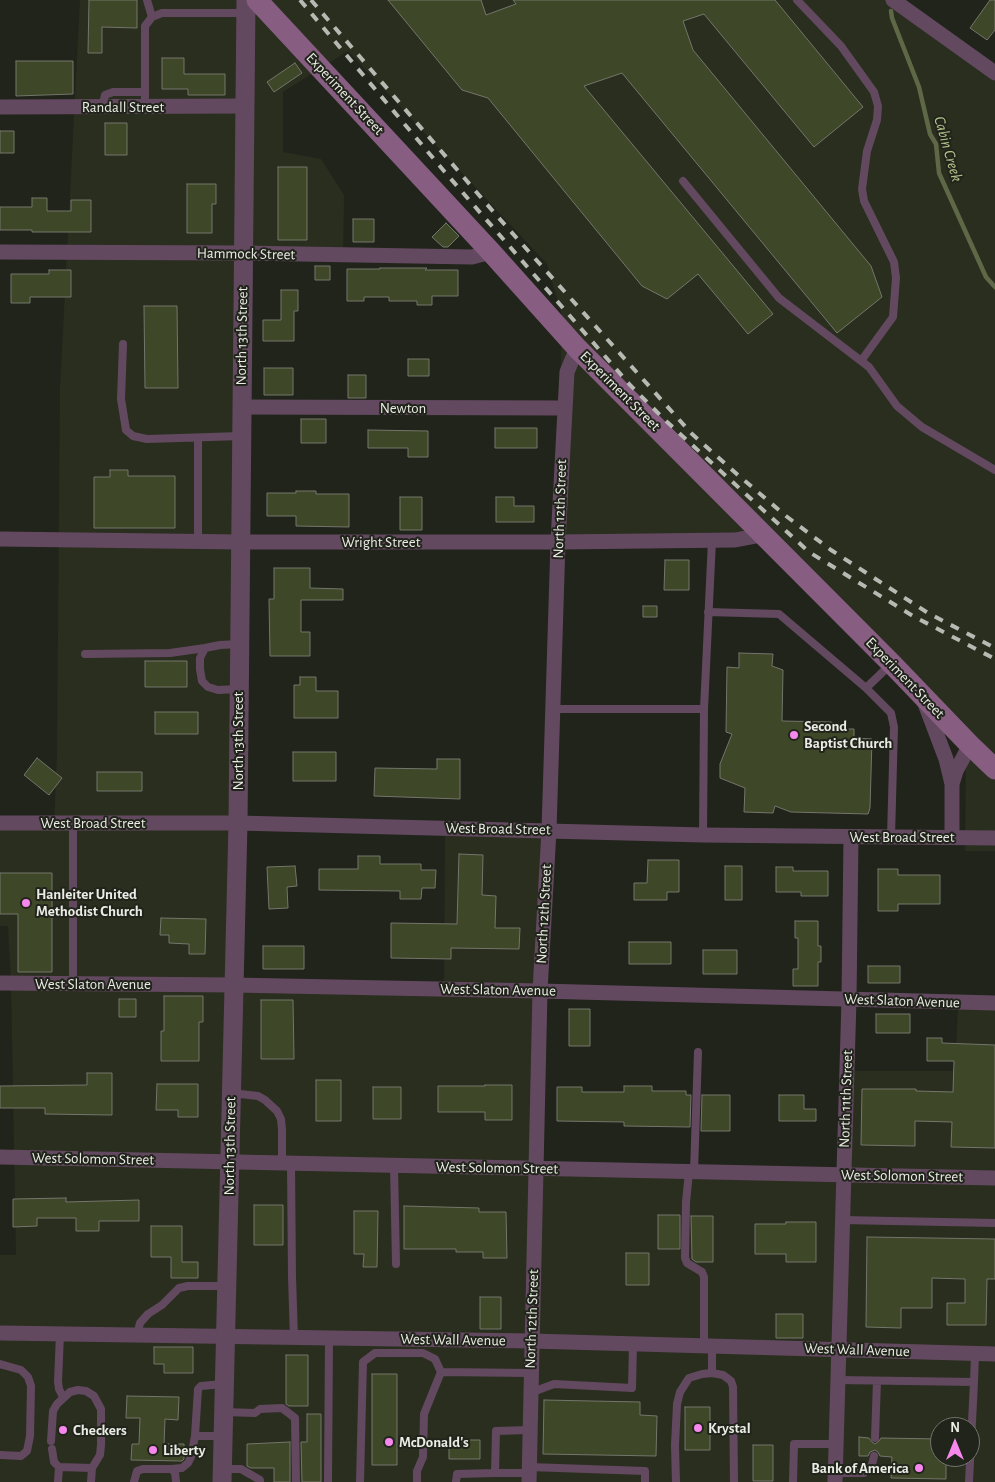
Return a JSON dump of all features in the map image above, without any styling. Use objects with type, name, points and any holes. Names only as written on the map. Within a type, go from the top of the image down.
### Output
[{"type":"main road","name":"Experiment Street","points":[[250,4],[491,252],[577,348],[892,664],[970,746],[995,769]]},
{"type":"street","points":[[893,0],[995,74]]},
{"type":"street","name":"North 13th Street","points":[[223,1475],[238,823],[245,106],[250,4]]},
{"type":"street","name":"Randall Street","points":[[0,107],[102,107],[145,99],[245,106]]},
{"type":"street","name":"Hammock Street","points":[[0,252],[243,253],[472,257],[491,252]]},
{"type":"street","name":"North 12th Street","points":[[529,1474],[540,991],[549,830],[558,542],[567,372],[577,348]]},
{"type":"street","name":"Newton","points":[[241,407],[564,408]]},
{"type":"street","name":"Wright Street","points":[[0,540],[558,542],[735,540],[762,535]]},
{"type":"street","points":[[922,695],[946,759],[952,784],[952,837]]},
{"type":"street","points":[[952,784],[956,771],[970,746]]},
{"type":"street","name":"West Broad Street","points":[[0,823],[238,823],[703,835],[995,838]]},
{"type":"street","name":"North 11th Street","points":[[836,1477],[849,999],[851,837]]},
{"type":"street","name":"West Slaton Avenue","points":[[0,983],[540,991],[995,1004]]},
{"type":"street","name":"West Solomon Street","points":[[0,1157],[995,1178]]},
{"type":"street","name":"West Wall Avenue","points":[[0,1333],[531,1341],[995,1354]]},
{"type":"lane","points":[[147,0],[152,17]]},
{"type":"lane","points":[[797,0],[841,46],[874,92],[878,106],[877,120],[867,151],[862,189],[864,201],[894,262],[896,286],[892,317],[861,361]]},
{"type":"lane","points":[[145,99],[145,26],[152,17],[162,13],[250,4]]},
{"type":"lane","points":[[683,181],[779,298],[869,367],[897,406],[922,427],[995,470]]},
{"type":"lane","points":[[123,344],[121,399],[126,430],[133,436],[147,439],[241,436]]},
{"type":"lane","points":[[198,438],[198,542]]},
{"type":"lane","points":[[703,835],[704,709],[712,540]]},
{"type":"lane","points":[[708,612],[779,614],[866,688],[891,713],[894,727],[891,837]]},
{"type":"lane","points":[[85,654],[170,653],[220,644],[239,644]]},
{"type":"lane","points":[[205,648],[200,658],[202,681],[208,688],[218,690],[239,689]]},
{"type":"lane","points":[[866,688],[892,664]]},
{"type":"lane","points":[[553,709],[704,709]]},
{"type":"lane","points":[[73,823],[73,984]]},
{"type":"lane","points":[[698,1052],[692,1172],[686,1202],[685,1258],[688,1264],[702,1272],[704,1277],[708,1346],[712,1373]]},
{"type":"lane","points":[[231,1093],[258,1096],[277,1111],[281,1119],[287,1163],[294,1338]]},
{"type":"lane","points":[[394,1166],[396,1264]]},
{"type":"lane","points":[[842,1220],[995,1223]]},
{"type":"lane","points":[[138,1335],[140,1323],[179,1288],[188,1286],[227,1286]]},
{"type":"lane","points":[[60,1334],[58,1389],[63,1397]]},
{"type":"lane","points":[[328,1482],[329,1338]]},
{"type":"lane","points":[[530,1393],[554,1384],[632,1388],[632,1344]]},
{"type":"lane","points":[[360,1482],[363,1362],[375,1353],[423,1353],[435,1359],[441,1372],[424,1414],[423,1457],[417,1471],[417,1482]]},
{"type":"lane","points":[[969,1482],[975,1354]]},
{"type":"lane","points":[[0,1364],[16,1368],[24,1373],[30,1382],[31,1392],[30,1436],[27,1451],[21,1456],[0,1455]]},
{"type":"lane","points":[[441,1372],[530,1373]]},
{"type":"lane","points":[[676,1482],[675,1445],[677,1404],[680,1392],[689,1378],[712,1373],[723,1376],[731,1381],[733,1387],[734,1482]]},
{"type":"lane","points":[[838,1380],[974,1382]]},
{"type":"lane","points":[[875,1438],[877,1381]]},
{"type":"lane","points":[[134,1482],[138,1471],[143,1469],[182,1468],[188,1463],[195,1436],[198,1389],[201,1386],[225,1384]]},
{"type":"lane","points":[[91,1482],[92,1468],[100,1455],[101,1409],[98,1400],[91,1393],[86,1390],[78,1390],[70,1392],[63,1397],[53,1410],[51,1445],[54,1462],[59,1467],[92,1468]]},
{"type":"lane","points":[[224,1412],[255,1413],[260,1409],[282,1408],[295,1418],[296,1482]]},
{"type":"lane","points":[[495,1473],[496,1431],[529,1430]]},
{"type":"lane","points":[[195,1436],[224,1436]]},
{"type":"lane","points":[[793,1482],[794,1444],[836,1444]]},
{"type":"lane","points":[[836,1477],[864,1473],[872,1465],[874,1456]]},
{"type":"lane","points":[[58,1482],[59,1467]]},
{"type":"lane","points":[[171,1469],[175,1472],[176,1482]]},
{"type":"lane","points":[[223,1475],[241,1469],[260,1480],[260,1482]]},
{"type":"lane","points":[[456,1482],[457,1474],[645,1471],[645,1482]]},
{"type":"shaded area","points":[[80,0],[888,0],[995,76],[995,851],[965,851],[966,754],[923,713],[771,543],[556,544],[562,316],[547,264],[348,51],[283,92],[283,152],[321,159],[344,195],[343,258],[244,259],[231,988],[444,994],[445,829],[545,833],[539,1176],[845,1177],[845,1071],[955,1071],[958,1007],[995,1007],[995,1482],[0,1482],[0,1255],[16,1255],[11,983],[8,926],[0,926],[0,826],[54,827],[57,754],[60,388]]},
{"type":"building","points":[[89,0],[137,0],[137,28],[102,27],[102,53],[88,53]]},
{"type":"building","points":[[388,0],[481,0],[486,15],[516,4],[513,0],[775,0],[863,107],[814,147],[704,14],[683,21],[693,50],[871,266],[882,297],[837,333],[622,73],[584,86],[773,314],[748,334],[698,274],[667,299],[642,286],[488,98],[462,90]]},
{"type":"building","points":[[990,0],[995,0],[995,30],[987,40],[970,28]]},
{"type":"building","points":[[162,58],[184,58],[184,74],[225,74],[225,95],[188,95],[188,89],[162,89]]},
{"type":"building","points":[[16,61],[73,61],[73,94],[16,96]]},
{"type":"building","points":[[295,63],[302,73],[274,92],[267,82]]},
{"type":"building","points":[[105,123],[127,123],[127,155],[105,155]]},
{"type":"building","points":[[0,131],[14,131],[14,153],[0,153]]},
{"type":"building","points":[[278,167],[307,167],[307,240],[278,240]]},
{"type":"building","points":[[187,184],[216,184],[216,204],[212,204],[212,233],[187,233]]},
{"type":"building","points":[[32,198],[47,198],[47,211],[71,211],[71,200],[91,200],[91,232],[0,230],[0,207],[32,207]]},
{"type":"building","points":[[353,219],[374,219],[374,242],[353,242]]},
{"type":"building","points":[[446,223],[459,236],[448,247],[443,247],[432,237]]},
{"type":"building","points":[[315,266],[330,266],[330,280],[315,280]]},
{"type":"building","points":[[347,269],[458,270],[458,296],[432,296],[432,305],[417,305],[417,301],[389,301],[389,297],[364,297],[364,301],[347,301]]},
{"type":"building","points":[[49,270],[71,270],[71,297],[30,297],[30,303],[11,303],[11,274],[49,274]]},
{"type":"building","points":[[281,290],[298,290],[298,311],[294,311],[294,341],[263,341],[263,320],[281,320]]},
{"type":"building","points":[[144,306],[177,306],[178,388],[145,388]]},
{"type":"building","points":[[408,359],[429,359],[429,376],[408,376]]},
{"type":"building","points":[[264,368],[293,368],[293,395],[264,395]]},
{"type":"building","points":[[348,375],[366,375],[366,398],[348,398]]},
{"type":"building","points":[[301,419],[326,419],[326,443],[301,443]]},
{"type":"building","points":[[495,428],[537,428],[537,448],[495,448]]},
{"type":"building","points":[[368,430],[428,431],[428,457],[408,457],[408,448],[368,448]]},
{"type":"building","points":[[110,470],[128,470],[128,476],[175,476],[175,528],[94,528],[94,477],[110,477]]},
{"type":"building","points":[[296,491],[316,491],[316,494],[349,494],[349,527],[296,526],[296,516],[267,516],[267,493],[296,493]]},
{"type":"building","points":[[400,497],[422,497],[422,530],[400,530]]},
{"type":"building","points":[[496,497],[514,497],[514,506],[534,506],[534,522],[496,522]]},
{"type":"building","points":[[665,560],[689,560],[689,590],[664,590]]},
{"type":"building","points":[[274,568],[310,568],[310,588],[343,589],[343,600],[301,600],[301,632],[310,632],[310,656],[270,656],[269,599],[274,599]]},
{"type":"building","points":[[643,606],[657,606],[657,617],[643,617]]},
{"type":"building","name":"Second Baptist Church","points":[[739,653],[773,654],[772,666],[783,670],[782,721],[831,722],[848,729],[854,729],[854,738],[872,739],[870,808],[868,814],[791,812],[775,806],[773,813],[744,812],[745,788],[720,778],[720,764],[732,734],[726,732],[727,667],[739,668]]},
{"type":"building","points":[[145,661],[187,661],[187,687],[145,687]]},
{"type":"building","points":[[300,677],[316,677],[316,691],[338,691],[338,718],[294,718],[294,685],[300,685]]},
{"type":"building","points":[[155,712],[198,712],[198,734],[155,734]]},
{"type":"building","points":[[293,752],[336,752],[336,781],[293,781]]},
{"type":"building","points":[[37,758],[62,778],[49,795],[24,775]]},
{"type":"building","points":[[437,759],[460,759],[460,799],[374,796],[375,768],[437,769]]},
{"type":"building","points":[[97,772],[142,772],[142,791],[97,791]]},
{"type":"building","points":[[459,854],[483,855],[482,895],[496,896],[495,928],[520,928],[519,949],[451,948],[451,959],[391,958],[391,923],[457,924]]},
{"type":"building","points":[[358,856],[380,856],[380,864],[421,864],[421,870],[436,870],[435,888],[422,888],[421,899],[400,899],[400,891],[319,890],[319,869],[358,869]]},
{"type":"building","points":[[648,860],[679,860],[679,892],[667,892],[667,900],[634,900],[634,883],[647,883]]},
{"type":"building","points":[[295,866],[297,886],[287,887],[288,908],[269,909],[267,867]]},
{"type":"building","points":[[725,866],[742,866],[742,900],[725,900]]},
{"type":"building","points":[[776,867],[793,867],[793,871],[828,871],[828,896],[801,896],[801,892],[776,892]]},
{"type":"building","points":[[878,869],[898,869],[898,875],[940,875],[940,904],[898,904],[898,911],[878,911]]},
{"type":"building","name":"Hanleiter United Methodist Church","points":[[0,873],[52,873],[52,972],[18,972],[18,914],[0,914]]},
{"type":"building","points":[[161,918],[206,919],[205,954],[189,954],[189,944],[169,943],[169,935],[160,935]]},
{"type":"building","points":[[795,921],[818,921],[818,946],[821,946],[821,962],[818,962],[818,986],[793,986],[793,969],[798,969],[798,938],[795,938]]},
{"type":"building","points":[[629,942],[671,942],[671,964],[629,964]]},
{"type":"building","points":[[263,946],[304,946],[304,969],[263,969]]},
{"type":"building","points":[[703,950],[737,950],[737,974],[703,974]]},
{"type":"building","points":[[868,966],[900,966],[900,983],[868,983]]},
{"type":"building","points":[[164,996],[203,996],[203,1022],[199,1022],[199,1061],[161,1061],[161,1031],[164,1031]]},
{"type":"building","points":[[119,999],[136,999],[136,1017],[119,1017]]},
{"type":"building","points":[[261,1000],[293,1000],[294,1059],[261,1059]]},
{"type":"building","points":[[569,1009],[590,1009],[590,1046],[569,1046]]},
{"type":"building","points":[[876,1014],[910,1014],[910,1033],[876,1033]]},
{"type":"building","points":[[927,1038],[942,1038],[942,1043],[995,1045],[995,1148],[951,1147],[952,1122],[915,1121],[915,1146],[861,1145],[862,1089],[916,1089],[916,1091],[953,1092],[954,1061],[927,1061]]},
{"type":"building","points":[[87,1073],[112,1073],[112,1115],[45,1114],[45,1108],[0,1108],[0,1086],[87,1085]]},
{"type":"building","points":[[316,1080],[341,1080],[341,1121],[316,1121]]},
{"type":"building","points":[[157,1084],[198,1084],[198,1117],[178,1117],[178,1110],[156,1110]]},
{"type":"building","points":[[512,1085],[512,1120],[485,1120],[485,1112],[438,1112],[438,1086]]},
{"type":"building","points":[[624,1086],[652,1086],[652,1091],[686,1091],[686,1095],[691,1095],[690,1127],[624,1126],[624,1122],[557,1121],[557,1087],[582,1087],[582,1092],[624,1092]]},
{"type":"building","points":[[373,1087],[401,1087],[401,1119],[373,1119]]},
{"type":"building","points":[[702,1095],[730,1095],[730,1131],[701,1131]]},
{"type":"building","points":[[779,1095],[804,1095],[804,1109],[816,1109],[816,1121],[779,1121]]},
{"type":"building","points":[[66,1198],[66,1202],[139,1200],[139,1221],[99,1221],[99,1231],[76,1231],[76,1218],[37,1218],[37,1226],[13,1227],[13,1199]]},
{"type":"building","points":[[254,1205],[283,1205],[283,1245],[254,1245]]},
{"type":"building","points":[[404,1206],[479,1208],[479,1212],[506,1212],[507,1258],[483,1258],[483,1252],[456,1252],[456,1249],[404,1249]]},
{"type":"building","points":[[354,1211],[378,1211],[377,1267],[363,1267],[364,1254],[354,1254]]},
{"type":"building","points":[[658,1215],[680,1215],[680,1249],[658,1249]]},
{"type":"building","points":[[691,1216],[713,1216],[713,1262],[696,1262],[692,1259]]},
{"type":"building","points":[[786,1222],[816,1222],[816,1262],[786,1262],[786,1254],[755,1254],[755,1224],[786,1224]]},
{"type":"building","points":[[151,1226],[182,1226],[182,1262],[198,1262],[198,1278],[171,1278],[171,1257],[151,1257]]},
{"type":"building","points":[[867,1237],[995,1239],[995,1279],[987,1279],[986,1325],[947,1325],[947,1303],[965,1303],[965,1279],[932,1278],[932,1308],[901,1308],[901,1328],[866,1327]]},
{"type":"building","points":[[626,1253],[649,1253],[649,1285],[626,1285]]},
{"type":"building","points":[[480,1297],[501,1297],[501,1329],[480,1329]]},
{"type":"building","points":[[776,1314],[803,1314],[803,1338],[776,1338]]},
{"type":"building","points":[[154,1347],[193,1347],[193,1373],[164,1373],[164,1364],[154,1364]]},
{"type":"building","points":[[286,1355],[308,1355],[308,1406],[289,1406],[286,1404]]},
{"type":"building","points":[[372,1374],[397,1374],[397,1465],[372,1465]]},
{"type":"building","points":[[127,1396],[179,1397],[178,1420],[165,1419],[164,1444],[184,1444],[184,1459],[182,1461],[131,1460],[132,1444],[139,1444],[140,1418],[126,1418]]},
{"type":"building","points":[[544,1400],[640,1402],[640,1415],[657,1416],[656,1456],[543,1454]]},
{"type":"building","name":"Krystal","points":[[685,1407],[710,1407],[710,1450],[685,1450]]},
{"type":"building","points":[[307,1414],[321,1414],[321,1482],[302,1482],[301,1442],[307,1442]]},
{"type":"building","name":"Bank of America","points":[[859,1437],[869,1438],[875,1444],[881,1438],[930,1439],[930,1467],[946,1467],[946,1479],[891,1478],[892,1457],[880,1456],[875,1450],[870,1452],[868,1456],[859,1456]]},
{"type":"building","points":[[449,1440],[480,1440],[480,1459],[449,1459]]},
{"type":"building","points":[[290,1442],[290,1482],[274,1482],[274,1468],[251,1468],[247,1466],[247,1444]]},
{"type":"building","points":[[753,1445],[773,1445],[773,1481],[753,1481]]},
{"type":"waterway","name":"Cabin Creek","points":[[891,11],[919,87],[930,134],[936,144],[939,173],[986,277],[995,287]]},
{"type":"railway","points":[[300,0],[444,171],[630,385],[666,421],[809,552],[913,616],[995,659]]},
{"type":"railway","points":[[311,0],[497,216],[691,433],[786,516],[831,550],[928,613],[995,648]]},
{"type":"place","name":"Second Baptist Church","points":[[794,735]]},
{"type":"place","name":"Hanleiter United Methodist Church","points":[[26,903]]},
{"type":"place","name":"Krystal","points":[[698,1428]]},
{"type":"place","name":"Checkers","points":[[63,1430]]},
{"type":"place","name":"McDonald's","points":[[389,1442]]},
{"type":"place","name":"Liberty","points":[[153,1450]]},
{"type":"place","name":"Bank of America","points":[[919,1468]]}]
